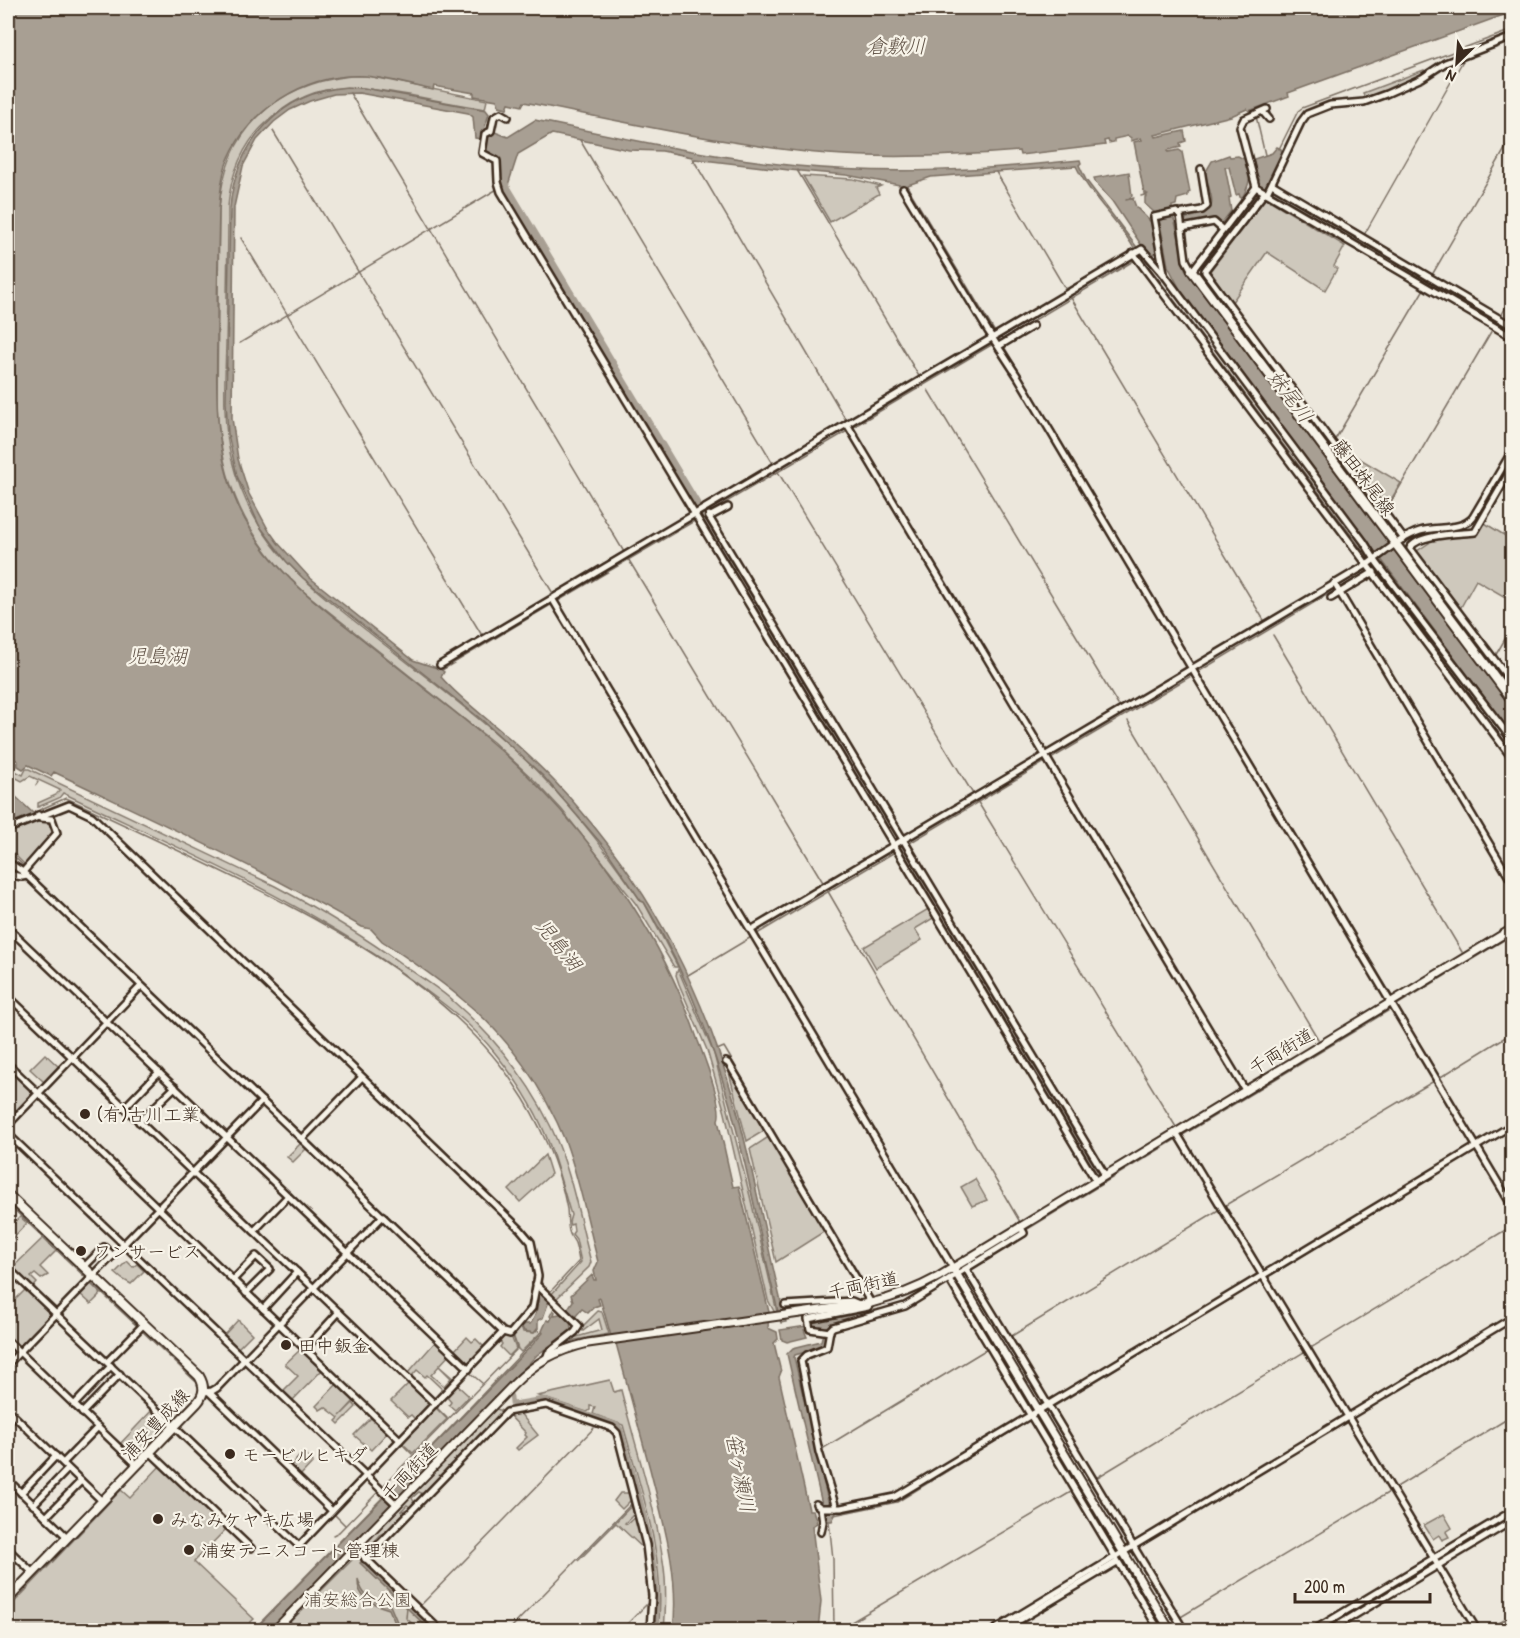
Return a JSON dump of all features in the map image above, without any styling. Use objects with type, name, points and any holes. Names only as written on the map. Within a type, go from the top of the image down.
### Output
[{"type":"main road","name":"藤田妹尾線","points":[[1192,271],[1305,412],[1512,700]]},
{"type":"main road","name":"浦安豊成線","points":[[8,1195],[94,1276],[141,1327],[199,1376],[206,1392],[8,1599]]},
{"type":"street","points":[[1399,542],[1385,513],[1333,443],[1305,412],[1205,270],[1269,189],[1306,114],[1330,105],[1374,99],[1422,78],[1445,63],[1512,38]]},
{"type":"street","points":[[1256,187],[1246,144],[1240,130],[1242,122],[1249,117],[1264,111],[1269,118]]},
{"type":"street","points":[[508,117],[501,113],[496,114],[491,131],[485,134],[483,143],[482,153],[494,158],[498,164],[499,188],[1096,1181]]},
{"type":"street","points":[[1165,276],[1154,218],[1167,213],[1178,214],[1202,210],[1207,206],[1201,169]]},
{"type":"street","points":[[1256,187],[1269,189],[1495,321],[1512,338]]},
{"type":"street","points":[[1178,214],[1186,260],[1192,271],[1256,187]]},
{"type":"street","points":[[903,189],[1193,667],[1512,1206]]},
{"type":"street","points":[[1269,189],[1425,282],[1495,321],[1512,326]]},
{"type":"street","points":[[1182,228],[1214,222],[1222,230]]},
{"type":"street","points":[[997,341],[1145,250],[1372,561],[1374,572],[1512,758]]},
{"type":"street","points":[[1136,255],[1512,740]]},
{"type":"street","points":[[707,512],[775,466],[849,427],[921,379],[997,341],[1033,326]]},
{"type":"street","points":[[849,427],[1245,1090]]},
{"type":"street","points":[[1331,598],[1338,589],[1372,561],[1415,533],[1475,532],[1512,451]]},
{"type":"street","points":[[1512,468],[1502,477],[1471,521],[1418,540],[1410,548],[1512,683]]},
{"type":"street","points":[[440,665],[555,600],[626,555],[697,516],[728,507]]},
{"type":"street","points":[[707,512],[1105,1175]]},
{"type":"street","points":[[754,932],[825,886],[895,845],[905,842],[1193,667],[1374,572]]},
{"type":"street","points":[[1338,589],[1512,882]]},
{"type":"street","points":[[555,600],[754,932],[952,1275],[1041,1410],[1170,1630]]},
{"type":"street","points":[[8,829],[38,815],[69,805],[92,816],[531,1242],[538,1276],[533,1305],[529,1314],[511,1333],[503,1332],[446,1273],[383,1216],[283,1117],[262,1101],[165,1003],[141,986],[25,872],[8,864]]},
{"type":"street","points":[[8,874],[22,877],[57,834],[51,819],[40,818],[38,815]]},
{"type":"street","points":[[8,928],[469,1368]]},
{"type":"street","name":"千両街道","points":[[275,1630],[495,1403],[525,1373],[547,1356],[570,1347],[608,1340],[888,1299],[952,1275],[1105,1175],[1178,1135],[1245,1090],[1393,1006],[1512,929]]},
{"type":"street","points":[[8,1125],[141,986]]},
{"type":"street","points":[[8,996],[435,1404]]},
{"type":"street","points":[[726,1062],[871,1302],[868,1307],[808,1319],[812,1331],[826,1332],[838,1325],[905,1306],[952,1275],[966,1269],[1022,1230]]},
{"type":"street","points":[[8,1064],[400,1440]]},
{"type":"street","points":[[124,1108],[159,1072]]},
{"type":"street","points":[[304,1137],[362,1077]]},
{"type":"street","points":[[139,1122],[175,1087]]},
{"type":"street","points":[[8,1364],[262,1101]]},
{"type":"street","points":[[826,1507],[895,1497],[1263,1278],[1512,1125]]},
{"type":"street","points":[[8,1134],[395,1504]]},
{"type":"street","points":[[1178,1135],[1477,1630]]},
{"type":"street","points":[[254,1232],[288,1196]]},
{"type":"street","points":[[206,1392],[215,1390],[383,1216]]},
{"type":"street","points":[[84,1267],[104,1247],[113,1256]]},
{"type":"street","points":[[233,1280],[256,1256],[270,1269],[246,1293]]},
{"type":"street","points":[[8,1268],[299,1546],[503,1332]]},
{"type":"street","points":[[966,1269],[1041,1410],[1093,1480],[1159,1630]]},
{"type":"street","points":[[263,1309],[297,1272]]},
{"type":"street","points":[[536,1284],[579,1326],[547,1356]]},
{"type":"street","points":[[785,1305],[852,1301],[859,1304]]},
{"type":"street","points":[[304,1349],[338,1313]]},
{"type":"street","points":[[1002,1630],[1512,1318]]},
{"type":"street","points":[[74,1405],[141,1327]]},
{"type":"street","points":[[821,1532],[826,1507],[820,1455],[801,1365],[803,1358],[827,1347],[826,1332]]},
{"type":"street","points":[[8,1341],[137,1465]]},
{"type":"street","points":[[82,1413],[120,1374]]},
{"type":"street","points":[[206,1392],[332,1511]]},
{"type":"street","points":[[495,1403],[507,1412]]},
{"type":"street","points":[[365,1559],[507,1412],[546,1405],[615,1430],[646,1545],[652,1596],[650,1630]]},
{"type":"street","points":[[8,1410],[102,1502]]},
{"type":"street","points":[[63,1463],[98,1427]]},
{"type":"street","points":[[150,1452],[250,1548]]},
{"type":"street","points":[[21,1493],[56,1456]]},
{"type":"street","points":[[33,1505],[68,1469]]},
{"type":"street","points":[[8,1480],[67,1537]]},
{"type":"street","points":[[46,1517],[81,1481]]},
{"type":"street","points":[[1330,1630],[1512,1511]]},
{"type":"street","points":[[1314,1630],[1512,1521]]},
{"type":"street","points":[[355,1548],[440,1630]]},
{"type":"street","points":[[8,1549],[33,1573]]},
{"type":"street","points":[[1126,1553],[1184,1630]]},
{"type":"street","points":[[994,1630],[1010,1624]]},
{"type":"green space","points":[[1424,70],[1426,74],[1409,83],[1365,100],[1363,93]]},
{"type":"green space","points":[[351,76],[367,76],[487,100],[485,109],[369,89],[334,89],[300,98],[267,122],[251,140],[235,172],[228,207],[225,415],[228,443],[240,487],[252,514],[267,538],[303,578],[496,733],[549,784],[582,821],[644,902],[678,967],[674,967],[636,904],[562,810],[493,742],[303,591],[266,551],[251,529],[231,484],[219,434],[217,406],[219,210],[223,182],[231,157],[243,135],[258,117],[277,101],[299,89],[323,81]]},
{"type":"green space","points":[[803,176],[853,179],[881,186],[876,188],[879,194],[830,222]]},
{"type":"green space","points":[[1266,198],[1345,246],[1334,266],[1337,269],[1325,290],[1267,252],[1232,302],[1210,271]]},
{"type":"green space","points":[[1335,444],[1401,483],[1385,509]]},
{"type":"green space","points":[[1483,522],[1512,540],[1512,601],[1476,580],[1460,609],[1457,610],[1414,553],[1429,543],[1427,539],[1475,533]]},
{"type":"green space","points":[[11,760],[16,763],[13,770],[23,775],[26,769],[29,769],[292,895],[356,933],[429,983],[469,1015],[521,1076],[551,1127],[569,1177],[591,1262],[589,1267],[555,1300],[550,1296],[581,1262],[576,1239],[572,1234],[573,1224],[570,1225],[569,1222],[571,1215],[558,1172],[545,1134],[526,1097],[495,1053],[467,1023],[413,981],[330,926],[242,879],[63,793],[59,798],[38,807],[38,803],[56,795],[60,790],[30,776],[22,781],[9,774],[8,777],[8,766]]},
{"type":"green space","points":[[37,819],[50,820],[55,833],[26,866],[8,848],[8,831]]},
{"type":"green space","points":[[930,908],[935,917],[915,929],[922,940],[876,968],[864,947]]},
{"type":"green space","points":[[678,969],[714,1054],[750,1196],[777,1312],[775,1313],[768,1300],[725,1113],[707,1050],[676,975]]},
{"type":"green space","points":[[45,1054],[59,1067],[44,1082],[30,1069]]},
{"type":"green space","points":[[731,1068],[767,1129],[747,1141],[728,1069]]},
{"type":"green space","points":[[12,1073],[33,1093],[16,1111],[8,1103],[8,1078]]},
{"type":"green space","points":[[770,1136],[825,1231],[776,1262],[750,1149]]},
{"type":"green space","points":[[302,1142],[307,1148],[293,1162],[287,1157]]},
{"type":"green space","points":[[545,1155],[551,1174],[520,1202],[509,1190]]},
{"type":"green space","points":[[975,1179],[987,1200],[972,1206],[961,1187]]},
{"type":"green space","points":[[20,1217],[27,1223],[8,1243],[8,1229]]},
{"type":"green space","points":[[43,1238],[56,1251],[40,1267],[48,1275],[41,1279],[35,1274],[31,1277],[37,1283],[32,1289],[11,1269]]},
{"type":"green space","points":[[127,1261],[133,1267],[137,1264],[144,1271],[131,1284],[115,1273]]},
{"type":"green space","points":[[90,1283],[101,1294],[91,1304],[79,1293]]},
{"type":"green space","points":[[26,1289],[52,1314],[19,1349],[8,1339],[8,1307]]},
{"type":"green space","points":[[598,1311],[602,1312],[609,1334],[561,1345],[573,1338],[602,1330],[599,1319],[583,1331],[580,1329]]},
{"type":"green space","points":[[238,1320],[252,1334],[237,1349],[223,1336]]},
{"type":"green space","points":[[521,1326],[523,1332],[534,1333],[538,1329],[540,1333],[521,1352],[513,1335]]},
{"type":"green space","points":[[503,1336],[511,1336],[516,1349],[509,1356],[500,1347],[502,1344],[499,1340]]},
{"type":"green space","points":[[467,1337],[472,1342],[476,1339],[485,1348],[468,1365],[454,1351]]},
{"type":"green space","points":[[436,1341],[450,1354],[439,1366],[455,1380],[444,1391],[427,1375],[425,1377],[417,1370],[410,1378],[407,1374]],"holes":[[[439,1366],[451,1378],[444,1386],[431,1375]]]},
{"type":"green space","points":[[301,1349],[322,1370],[292,1401],[282,1392],[298,1376],[285,1364]]},
{"type":"green space","points":[[610,1380],[614,1392],[621,1390],[655,1518],[665,1578],[664,1630],[658,1630],[659,1578],[651,1526],[623,1425],[593,1414],[595,1407],[590,1406],[587,1412],[538,1396]]},
{"type":"green space","points":[[409,1383],[431,1404],[416,1420],[411,1415],[408,1417],[391,1401]]},
{"type":"green space","points":[[337,1384],[354,1401],[340,1416],[353,1403],[356,1407],[339,1424],[336,1421],[339,1418],[325,1407],[320,1410],[316,1406]]},
{"type":"green space","points":[[457,1385],[469,1396],[455,1410],[449,1405],[451,1402],[446,1396]]},
{"type":"green space","points":[[435,1407],[447,1419],[413,1453],[401,1442]]},
{"type":"green space","points":[[494,1408],[502,1411],[502,1414],[423,1494],[419,1492],[412,1498],[414,1502],[410,1507],[407,1505],[401,1511],[404,1514],[384,1534],[381,1534],[367,1551],[362,1550],[362,1545]]},
{"type":"green space","points":[[153,1409],[169,1425],[140,1455],[137,1454],[133,1458],[119,1445]]},
{"type":"green space","points":[[519,1412],[538,1435],[518,1450],[516,1448],[527,1437],[526,1433],[509,1415]]},
{"type":"green space","points":[[372,1417],[388,1432],[371,1450],[354,1435]]},
{"type":"green space","points":[[303,1452],[313,1462],[299,1477],[289,1468]]},
{"type":"green space","name":"浦安総合公園","points":[[161,1465],[226,1529],[194,1562],[254,1619],[242,1630],[8,1630],[8,1609],[121,1490],[130,1498]]},
{"type":"green space","points":[[620,1493],[631,1493],[633,1498],[622,1509],[614,1501]]},
{"type":"green space","points":[[633,1504],[636,1512],[625,1523],[627,1524],[637,1515],[645,1550],[616,1523],[578,1561]]},
{"type":"green space","points":[[1444,1514],[1452,1528],[1446,1532],[1449,1537],[1442,1540],[1439,1535],[1433,1539],[1424,1525]]},
{"type":"green space","name":"浦安総合公園","points":[[358,1554],[438,1630],[282,1630]]},
{"type":"water","name":"児島湖","points":[[8,8],[1512,8],[1512,12],[1288,93],[1289,96],[1249,111],[1247,109],[1231,116],[1155,135],[1156,137],[1184,131],[1186,141],[1180,143],[1181,147],[1168,150],[1168,152],[1179,150],[1182,152],[1190,192],[1188,196],[1177,199],[1172,210],[1156,214],[1145,204],[1147,196],[1144,193],[1134,142],[1142,140],[1141,138],[1131,141],[1128,136],[1114,139],[1114,142],[1104,141],[1105,145],[1020,155],[1019,151],[924,156],[828,154],[713,139],[524,102],[522,106],[509,103],[507,108],[499,106],[497,100],[474,96],[474,93],[434,86],[433,90],[365,76],[321,81],[281,98],[248,127],[226,165],[219,210],[217,408],[222,454],[235,498],[255,537],[290,579],[318,604],[495,745],[560,810],[609,870],[651,936],[669,970],[685,1005],[712,1082],[733,1187],[739,1186],[769,1312],[768,1328],[777,1332],[778,1339],[774,1343],[781,1372],[779,1377],[809,1510],[813,1510],[817,1523],[812,1526],[821,1601],[818,1630],[673,1630],[674,1589],[665,1529],[614,1336],[611,1336],[600,1298],[598,1299],[600,1305],[588,1313],[582,1309],[574,1318],[572,1315],[571,1330],[537,1355],[269,1630],[254,1630],[533,1344],[543,1333],[547,1320],[550,1321],[552,1317],[550,1316],[553,1310],[554,1315],[565,1313],[573,1301],[571,1295],[592,1275],[596,1280],[594,1271],[598,1262],[571,1158],[547,1103],[510,1047],[463,1000],[382,941],[371,929],[362,927],[210,846],[54,772],[51,776],[28,765],[23,769],[18,766],[18,761],[8,755]]},
{"type":"water","points":[[347,87],[486,110],[489,114],[481,139],[475,138],[473,117],[468,113],[359,93],[334,94],[290,110],[274,122],[257,140],[243,166],[234,207],[232,418],[238,459],[249,494],[278,543],[309,577],[413,660],[444,672],[441,677],[450,686],[542,768],[566,794],[632,878],[674,948],[707,1021],[721,1060],[734,1100],[755,1183],[786,1322],[781,1323],[750,1184],[721,1076],[682,974],[644,902],[641,901],[605,848],[543,776],[482,720],[303,578],[286,561],[259,525],[237,476],[228,434],[226,402],[230,208],[234,184],[241,162],[252,142],[282,110],[323,91]]},
{"type":"water","points":[[535,120],[698,152],[832,169],[938,170],[1080,160],[1079,165],[1086,180],[1145,258],[1140,260],[1126,235],[1090,190],[1076,166],[931,177],[905,186],[846,175],[695,159],[693,161],[692,157],[662,151],[629,150],[552,134],[518,154],[508,185],[504,188],[497,159],[484,152],[487,136],[495,132],[508,137]]},
{"type":"water","points":[[1277,147],[1282,153],[1267,189],[1257,175],[1254,159],[1272,153]]},
{"type":"water","points":[[1229,155],[1244,159],[1249,170],[1248,184],[1241,200],[1239,194],[1236,195],[1229,167],[1225,167],[1231,197],[1229,198],[1231,211],[1221,224],[1215,218],[1189,225],[1185,222],[1186,218],[1205,212],[1212,204],[1205,173],[1212,161]]},
{"type":"water","points":[[1129,172],[1132,196],[1128,199],[1133,199],[1136,207],[1152,223],[1157,252],[1151,255],[1142,246],[1094,178]]},
{"type":"water","name":"妹尾川","points":[[1172,215],[1186,271],[1512,708],[1512,734],[1183,295],[1168,266],[1159,218]]},
{"type":"water","points":[[15,796],[34,814],[8,824],[8,802]]},
{"type":"water","points":[[539,1292],[549,1301],[543,1318],[538,1320],[538,1328],[534,1333],[524,1331],[522,1327],[530,1324],[534,1317]]},
{"type":"water","points":[[878,1309],[879,1312],[838,1322],[826,1330],[826,1344],[794,1357],[830,1509],[836,1513],[832,1521],[825,1521],[824,1514],[828,1509],[822,1504],[787,1354],[793,1348],[821,1341],[823,1333],[810,1326],[812,1323]]},
{"type":"water","points":[[806,1326],[807,1329],[804,1330],[807,1337],[787,1342],[782,1340],[780,1330]]},
{"type":"water","points":[[363,1560],[434,1630],[430,1630],[360,1563]]},
{"type":"water","points":[[358,1579],[366,1595],[390,1605],[403,1630],[398,1630],[389,1609],[371,1603],[363,1596],[358,1586]]},
{"type":"pier","points":[[772,1313],[770,1319],[608,1338],[608,1335]]},
{"type":"waterway","points":[[1279,149],[1298,111],[1302,108],[1512,30]]},
{"type":"waterway","points":[[1364,235],[1464,59]]},
{"type":"waterway","points":[[350,93],[624,552]]},
{"type":"waterway","points":[[1256,116],[1265,155]]},
{"type":"waterway","points":[[273,131],[554,595]]},
{"type":"waterway","points":[[1432,275],[1512,137]]},
{"type":"waterway","points":[[580,140],[774,465]]},
{"type":"waterway","points":[[693,159],[846,420]]},
{"type":"waterway","points":[[797,170],[920,378]]},
{"type":"waterway","points":[[996,172],[1066,290]]},
{"type":"waterway","points":[[504,178],[504,183],[1099,1174]]},
{"type":"waterway","points":[[1264,181],[1272,188],[1512,330]]},
{"type":"waterway","points":[[240,343],[504,185]]},
{"type":"waterway","points":[[907,186],[996,334]]},
{"type":"waterway","points":[[1259,192],[1204,263],[1201,274],[1512,689]]},
{"type":"waterway","points":[[1141,196],[1148,194]]},
{"type":"waterway","points":[[1126,200],[1134,198]]},
{"type":"waterway","points":[[241,238],[483,637]]},
{"type":"waterway","points":[[998,342],[1135,260]]},
{"type":"waterway","points":[[1144,260],[1370,560]]},
{"type":"waterway","points":[[1333,443],[1424,289]]},
{"type":"waterway","points":[[1070,296],[1265,622]]},
{"type":"waterway","points":[[1501,316],[1512,296]]},
{"type":"waterway","points":[[1385,512],[1492,330]]},
{"type":"waterway","points":[[853,427],[993,344]]},
{"type":"waterway","points":[[1003,345],[1392,996]]},
{"type":"waterway","points":[[928,390],[1118,705]]},
{"type":"waterway","points":[[851,425],[1047,752]]},
{"type":"waterway","points":[[701,517],[849,430]]},
{"type":"waterway","points":[[1438,533],[1473,528],[1512,460]]},
{"type":"waterway","points":[[778,472],[973,794]]},
{"type":"waterway","points":[[558,601],[696,520]]},
{"type":"waterway","points":[[1406,547],[1412,541],[1427,535]]},
{"type":"waterway","points":[[627,557],[824,884]]},
{"type":"waterway","points":[[1372,564],[1512,751]]},
{"type":"waterway","points":[[1340,588],[1370,571]]},
{"type":"waterway","points":[[1198,672],[1335,590]]},
{"type":"waterway","points":[[556,599],[752,927]]},
{"type":"waterway","points":[[442,670],[554,603]]},
{"type":"waterway","points":[[1494,658],[1512,627]]},
{"type":"waterway","points":[[1273,635],[1462,952]]},
{"type":"waterway","points":[[1049,760],[1191,676]]},
{"type":"waterway","points":[[1407,700],[1512,877]]},
{"type":"waterway","points":[[1128,721],[1318,1039]]},
{"type":"waterway","points":[[908,844],[1045,762]]},
{"type":"waterway","points":[[1054,765],[1245,1085]]},
{"type":"waterway","points":[[39,810],[66,798],[247,884],[375,955],[415,983],[452,1014],[486,1047],[514,1084],[540,1128],[559,1176],[567,1209],[569,1231],[575,1243],[579,1261],[550,1292]]},
{"type":"waterway","points":[[976,799],[1176,1127]]},
{"type":"waterway","points":[[8,851],[25,867]]},
{"type":"waterway","points":[[757,934],[893,853]]},
{"type":"waterway","points":[[28,871],[513,1336],[517,1349],[382,1487]]},
{"type":"waterway","points":[[168,885],[524,1227],[533,1238],[536,1253]]},
{"type":"waterway","points":[[826,888],[1020,1222]]},
{"type":"waterway","points":[[755,931],[951,1260]]},
{"type":"waterway","points":[[1395,1006],[1512,935]]},
{"type":"waterway","points":[[688,975],[753,936]]},
{"type":"waterway","points":[[1026,1230],[1391,1009]]},
{"type":"waterway","points":[[1439,1078],[1512,1033]]},
{"type":"waterway","points":[[717,1050],[724,1047],[873,1298]]},
{"type":"waterway","points":[[8,1067],[35,1093],[8,1121]]},
{"type":"waterway","points":[[38,1089],[50,1077]]},
{"type":"waterway","points":[[1224,1206],[1434,1081]]},
{"type":"waterway","points":[[39,1098],[49,1107]]},
{"type":"waterway","points":[[1266,1278],[1512,1129]]},
{"type":"waterway","points":[[8,1137],[120,1245]]},
{"type":"waterway","points":[[8,1204],[87,1279]]},
{"type":"waterway","points":[[1010,1337],[1220,1209]]},
{"type":"waterway","points":[[1096,1478],[1512,1226]]},
{"type":"waterway","points":[[124,1248],[173,1295]]},
{"type":"waterway","points":[[965,1273],[1179,1630]]},
{"type":"waterway","points":[[950,1275],[1163,1630]]},
{"type":"waterway","points":[[540,1276],[542,1284]]},
{"type":"waterway","points":[[891,1308],[944,1279]]},
{"type":"waterway","points":[[1053,1407],[1262,1280]]},
{"type":"waterway","points":[[91,1283],[138,1327]]},
{"type":"waterway","points":[[1137,1548],[1500,1328]]},
{"type":"waterway","points":[[141,1330],[195,1381]]},
{"type":"waterway","points":[[388,1493],[542,1332]]},
{"type":"waterway","points":[[822,1449],[987,1349]]},
{"type":"waterway","points":[[469,1372],[482,1383]]},
{"type":"waterway","points":[[511,1396],[512,1404],[542,1399],[618,1425],[621,1429],[648,1528],[656,1579],[656,1630]]},
{"type":"waterway","points":[[436,1407],[447,1418]]},
{"type":"waterway","points":[[1395,1488],[1512,1416]]},
{"type":"waterway","points":[[834,1515],[897,1502],[1030,1420]]},
{"type":"waterway","points":[[306,1422],[362,1475]]},
{"type":"waterway","points":[[420,1606],[594,1428]]},
{"type":"waterway","points":[[401,1443],[412,1454]]},
{"type":"waterway","points":[[1179,1618],[1391,1491]]},
{"type":"waterway","points":[[843,1627],[1071,1492]]},
{"type":"waterway","points":[[333,1535],[339,1532],[377,1493]]},
{"type":"waterway","points":[[253,1630],[384,1496]]},
{"type":"waterway","points":[[410,1509],[417,1502]]},
{"type":"waterway","points":[[509,1630],[633,1502]]},
{"type":"waterway","points":[[405,1513],[403,1511],[409,1508]]},
{"type":"waterway","points":[[334,1514],[345,1525]]},
{"type":"waterway","points":[[1360,1608],[1512,1516]]},
{"type":"waterway","points":[[829,1521],[833,1559],[834,1630]]},
{"type":"waterway","points":[[377,1543],[384,1536]]},
{"type":"waterway","points":[[621,1630],[649,1602]]},
{"type":"waterway","points":[[407,1607],[406,1618],[416,1627]]},
{"type":"waterway","points":[[1486,1630],[1512,1615]]},
{"type":"waterway","points":[[419,1630],[416,1627],[421,1622]]},
{"type":"place","name":"(有)古川工業","points":[[85,1114]]},
{"type":"place","name":"ワンサービス","points":[[81,1251]]},
{"type":"place","name":"田中鈑金","points":[[286,1345]]},
{"type":"place","name":"モービルヒキダ","points":[[230,1454]]},
{"type":"place","name":"みなみケヤキ広場","points":[[158,1519]]},
{"type":"place","name":"浦安テニスコート管理棟","points":[[189,1550]]},
{"type":"water label","name":"倉敷川","points":[[896,45]]},
{"type":"water label","name":"笹ヶ瀬川","points":[[741,1473]]}]
